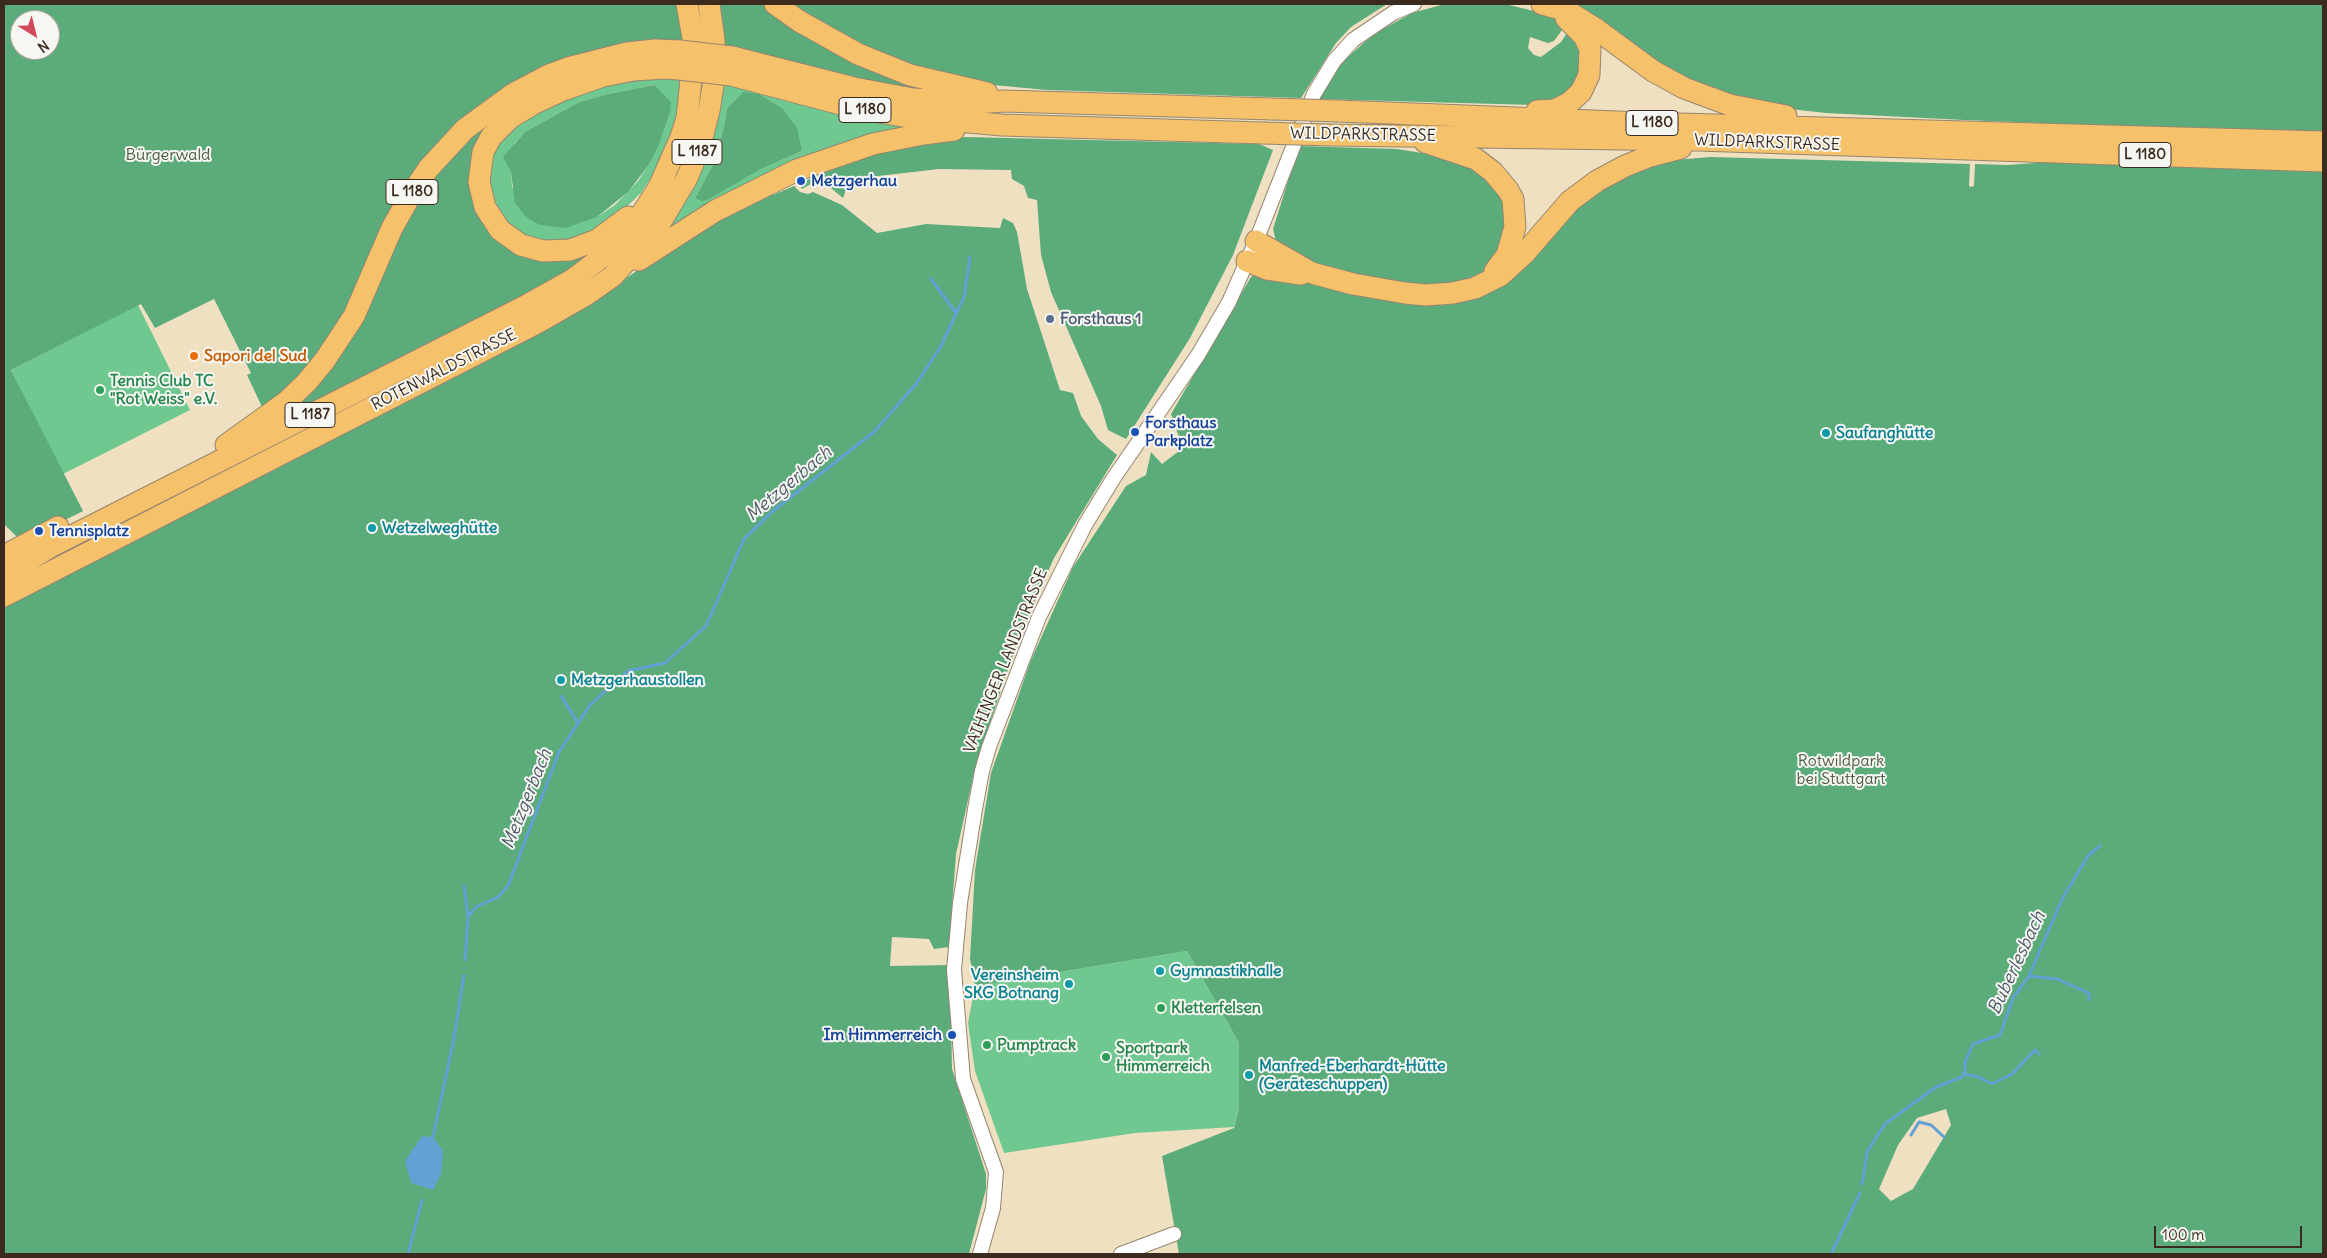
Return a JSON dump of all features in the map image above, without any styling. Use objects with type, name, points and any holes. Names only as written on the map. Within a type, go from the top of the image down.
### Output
[{"type":"highway","name":"L 1187","points":[[652,198],[674,158],[687,118],[694,61],[693,38],[687,4]]},
{"type":"highway","name":"ROTENWALDSTRASSE","points":[[4,596],[537,323],[586,295],[613,276],[660,222],[687,178],[700,146],[709,111],[714,80],[714,40],[709,4]]},
{"type":"highway","points":[[775,4],[799,21],[858,54],[910,75],[984,92],[1004,101]]},
{"type":"highway","name":"L 1180","points":[[1475,118],[1492,112],[1555,110],[1575,98],[1586,83],[1590,67],[1590,49],[1584,36],[1574,24],[1548,6]]},
{"type":"highway","name":"L 1180","points":[[1548,6],[1567,11],[1596,29],[1653,72],[1684,88],[1730,105],[1828,126]]},
{"type":"highway","name":"L 1180","points":[[92,527],[118,503],[237,438],[270,415],[307,382],[331,352],[354,316],[392,228],[428,169],[480,116],[530,84],[575,66],[627,53],[655,50],[680,60],[731,66],[913,99],[975,103],[1004,101]]},
{"type":"highway","name":"L 1180","points":[[652,198],[614,228],[588,244],[562,251],[536,250],[512,239],[500,230],[491,219],[482,200],[479,182],[480,166],[487,144],[504,123],[518,112],[549,96],[603,76],[680,60]]},
{"type":"highway","name":"L 1180","points":[[731,66],[879,113],[1002,125]]},
{"type":"highway","name":"WILDPARKSTRASSE","points":[[1004,101],[1338,111],[1475,118],[1828,126],[2323,142]]},
{"type":"highway","name":"L 1180","points":[[613,276],[715,211],[779,177],[822,160],[858,148],[907,137],[1002,125]]},
{"type":"highway","name":"WILDPARKSTRASSE","points":[[1002,125],[1405,137],[1697,140],[2323,161]]},
{"type":"highway","name":"L 1180","points":[[1405,137],[1435,144],[1476,159],[1493,172],[1508,190],[1512,199],[1515,216],[1512,244],[1500,266],[1483,284]]},
{"type":"highway","name":"L 1180","points":[[1256,241],[1312,273],[1370,287],[1426,295],[1454,294],[1483,284],[1512,266],[1570,201],[1597,181],[1625,166],[1650,156],[1675,151],[1697,140]]},
{"type":"highway","name":"ROTENWALDSTRASSE","points":[[4,575],[50,547],[529,304],[572,280],[621,241],[638,220],[652,198]]},
{"type":"highway","name":"L 1180","points":[[1247,261],[1284,272],[1312,273]]},
{"type":"highway","points":[[4,556],[75,519],[118,503]]},
{"type":"street","name":"VAIHINGER LANDSTRASSE","points":[[980,1254],[993,1208],[996,1172],[963,1079],[954,970],[960,903],[982,771],[1023,655],[1060,571],[1113,478],[1214,329],[1229,302],[1256,241],[1301,122],[1314,94],[1334,61],[1353,40],[1370,26],[1414,4]]},
{"type":"street","points":[[1122,1254],[1174,1234]]},
{"type":"green space","name":"Bürgerwald","points":[[4,4],[677,4],[684,41],[476,109],[355,295],[323,350],[264,411],[247,375],[251,373],[214,299],[155,328],[141,304],[11,370],[83,511],[53,526],[17,537],[4,524]]},
{"type":"green space","points":[[717,4],[763,4],[776,14],[958,93],[896,89],[720,45]]},
{"type":"green space","points":[[790,4],[1387,4],[1351,27],[1336,43],[1301,98],[1047,90],[982,84],[936,74],[870,50]]},
{"type":"green space","points":[[1445,4],[1505,4],[1534,11],[1561,23],[1562,30],[1554,41],[1548,43],[1530,37],[1528,48],[1534,55],[1541,57],[1561,42],[1567,33],[1572,32],[1586,60],[1565,100],[1533,105],[1318,99],[1342,62],[1374,34],[1412,13]]},
{"type":"green space","points":[[1565,4],[2323,4],[2323,134],[1964,120],[1826,113],[1781,108],[1747,102],[1679,77]]},
{"type":"green space","points":[[646,61],[485,132],[494,235],[595,249],[567,276],[255,434],[282,415],[402,223],[438,171],[480,126]]},
{"type":"green space","points":[[685,77],[673,133],[656,170],[641,193],[605,227],[567,244],[520,238],[490,204],[488,159],[508,128],[583,91],[632,79]],"holes":[[[654,85],[670,113],[648,166],[638,181],[615,205],[597,217],[512,187],[511,172],[514,144],[525,132],[579,102]]]},
{"type":"green space","points":[[720,82],[918,127],[900,133],[651,245]],"holes":[[[743,92],[802,151],[695,198],[714,163],[727,108]]]},
{"type":"green space","points":[[654,85],[671,102],[670,113],[658,147],[648,166],[628,192],[597,217],[566,228],[540,225],[526,217],[515,203],[511,172],[503,157],[525,132],[579,102]]},
{"type":"green space","points":[[743,92],[759,94],[783,109],[797,128],[802,151],[759,170],[709,199],[702,201],[695,198],[714,163],[727,108]]},
{"type":"green space","points":[[965,137],[1259,144],[1273,150],[1233,255],[1190,338],[1126,439],[1108,430],[1101,406],[1051,292],[1041,255],[1037,200],[1028,198],[1024,186],[1012,179],[1011,170],[939,169],[861,178],[848,184],[843,198],[826,184],[809,185],[802,189],[800,185],[811,178],[810,175],[850,159],[944,139]]},
{"type":"green space","points":[[1299,146],[1397,149],[1465,160],[1502,190],[1507,243],[1478,280],[1407,287],[1308,264],[1276,241],[1273,229]]},
{"type":"green space","name":"Rotwildpark bei Stuttgart","points":[[1710,157],[1970,164],[1969,186],[1971,187],[1974,186],[1975,164],[2008,165],[2063,161],[2323,172],[2323,1254],[1179,1254],[1162,1156],[1234,1128],[1239,1108],[1239,1043],[1187,951],[975,986],[970,959],[975,870],[991,773],[1031,660],[1073,567],[1126,486],[1146,475],[1151,452],[1162,464],[1183,448],[1171,414],[1251,277],[1255,275],[1454,302],[1605,185],[1664,161]],"holes":[[[1946,1109],[1951,1125],[1913,1189],[1891,1201],[1879,1189],[1898,1145],[1917,1118]]]},
{"type":"green space","points":[[794,186],[800,192],[808,194],[813,192],[842,205],[877,233],[926,224],[1000,228],[1003,218],[1013,223],[1017,232],[1027,289],[1060,390],[1073,393],[1081,416],[1098,439],[1117,455],[1054,558],[1020,634],[976,764],[956,854],[949,947],[934,949],[929,939],[892,937],[890,966],[950,965],[952,1069],[986,1174],[986,1189],[969,1254],[4,1254],[4,607],[600,297],[701,225],[771,191],[773,195]]},
{"type":"green space","name":"Tennis Club TC \"Rot Weiss\" e.V.","points":[[138,305],[190,410],[63,474],[11,370]]},
{"type":"green space","name":"Sportpark Himmerreich","points":[[1187,951],[1239,1043],[1239,1108],[1234,1127],[1135,1133],[1004,1153],[975,1071],[968,1023],[975,986]]},
{"type":"water","points":[[422,1136],[433,1137],[443,1151],[441,1174],[433,1190],[411,1183],[405,1161]]},
{"type":"waterway","name":"Metzgerbach","points":[[465,960],[468,917],[476,907],[498,897],[508,886],[559,752],[590,705],[628,671],[665,663],[706,626],[744,539],[773,511],[875,431],[916,384],[941,346],[964,297],[970,257]]},
{"type":"waterway","points":[[931,279],[956,313]]},
{"type":"waterway","points":[[561,696],[578,723]]},
{"type":"waterway","name":"Buberlesbach","points":[[1862,1184],[1867,1152],[1885,1124],[1936,1087],[1962,1077],[1965,1071],[1965,1062],[1973,1044],[2000,1035],[2013,998],[2029,976],[2063,897],[2088,856],[2100,846]]},
{"type":"waterway","points":[[464,886],[468,917]]},
{"type":"waterway","name":"Metzgerbach","points":[[433,1137],[454,1038],[464,975]]},
{"type":"waterway","points":[[2029,976],[2057,979],[2089,993],[2089,1000]]},
{"type":"waterway","points":[[1964,1074],[1979,1077],[1992,1084],[2012,1074],[2035,1050],[2039,1054]]},
{"type":"waterway","points":[[1911,1135],[1919,1122],[1931,1125],[1944,1137]]},
{"type":"waterway","name":"Buberlesbach","points":[[1831,1254],[1860,1193]]},
{"type":"waterway","name":"Metzgerbach","points":[[408,1254],[422,1200]]},
{"type":"place","name":"Metzgerhau","points":[[801,181]]},
{"type":"place","name":"Forsthaus 1","points":[[1050,319]]},
{"type":"place","name":"Sapori del Sud","points":[[194,356]]},
{"type":"place","name":"Tennis Club TC \"Rot Weiss\" e.V.","points":[[100,390]]},
{"type":"place","name":"Forsthaus Parkplatz","points":[[1135,432]]},
{"type":"place","name":"Saufanghütte","points":[[1826,433]]},
{"type":"place","name":"Wetzelweghütte","points":[[372,528]]},
{"type":"place","name":"Tennisplatz","points":[[39,531]]},
{"type":"place","name":"Metzgerhaustollen","points":[[561,680]]},
{"type":"place","name":"Gymnastikhalle","points":[[1160,971]]},
{"type":"place","name":"Vereinsheim SKG Botnang","points":[[1069,984]]},
{"type":"place","name":"Kletterfelsen","points":[[1161,1008]]},
{"type":"place","name":"Im Himmerreich","points":[[952,1035]]},
{"type":"place","name":"Pumptrack","points":[[987,1045]]},
{"type":"place","name":"Sportpark Himmerreich","points":[[1106,1057]]},
{"type":"place","name":"Manfred-Eberhardt-Hütte (Geräteschuppen)","points":[[1249,1075]]}]
